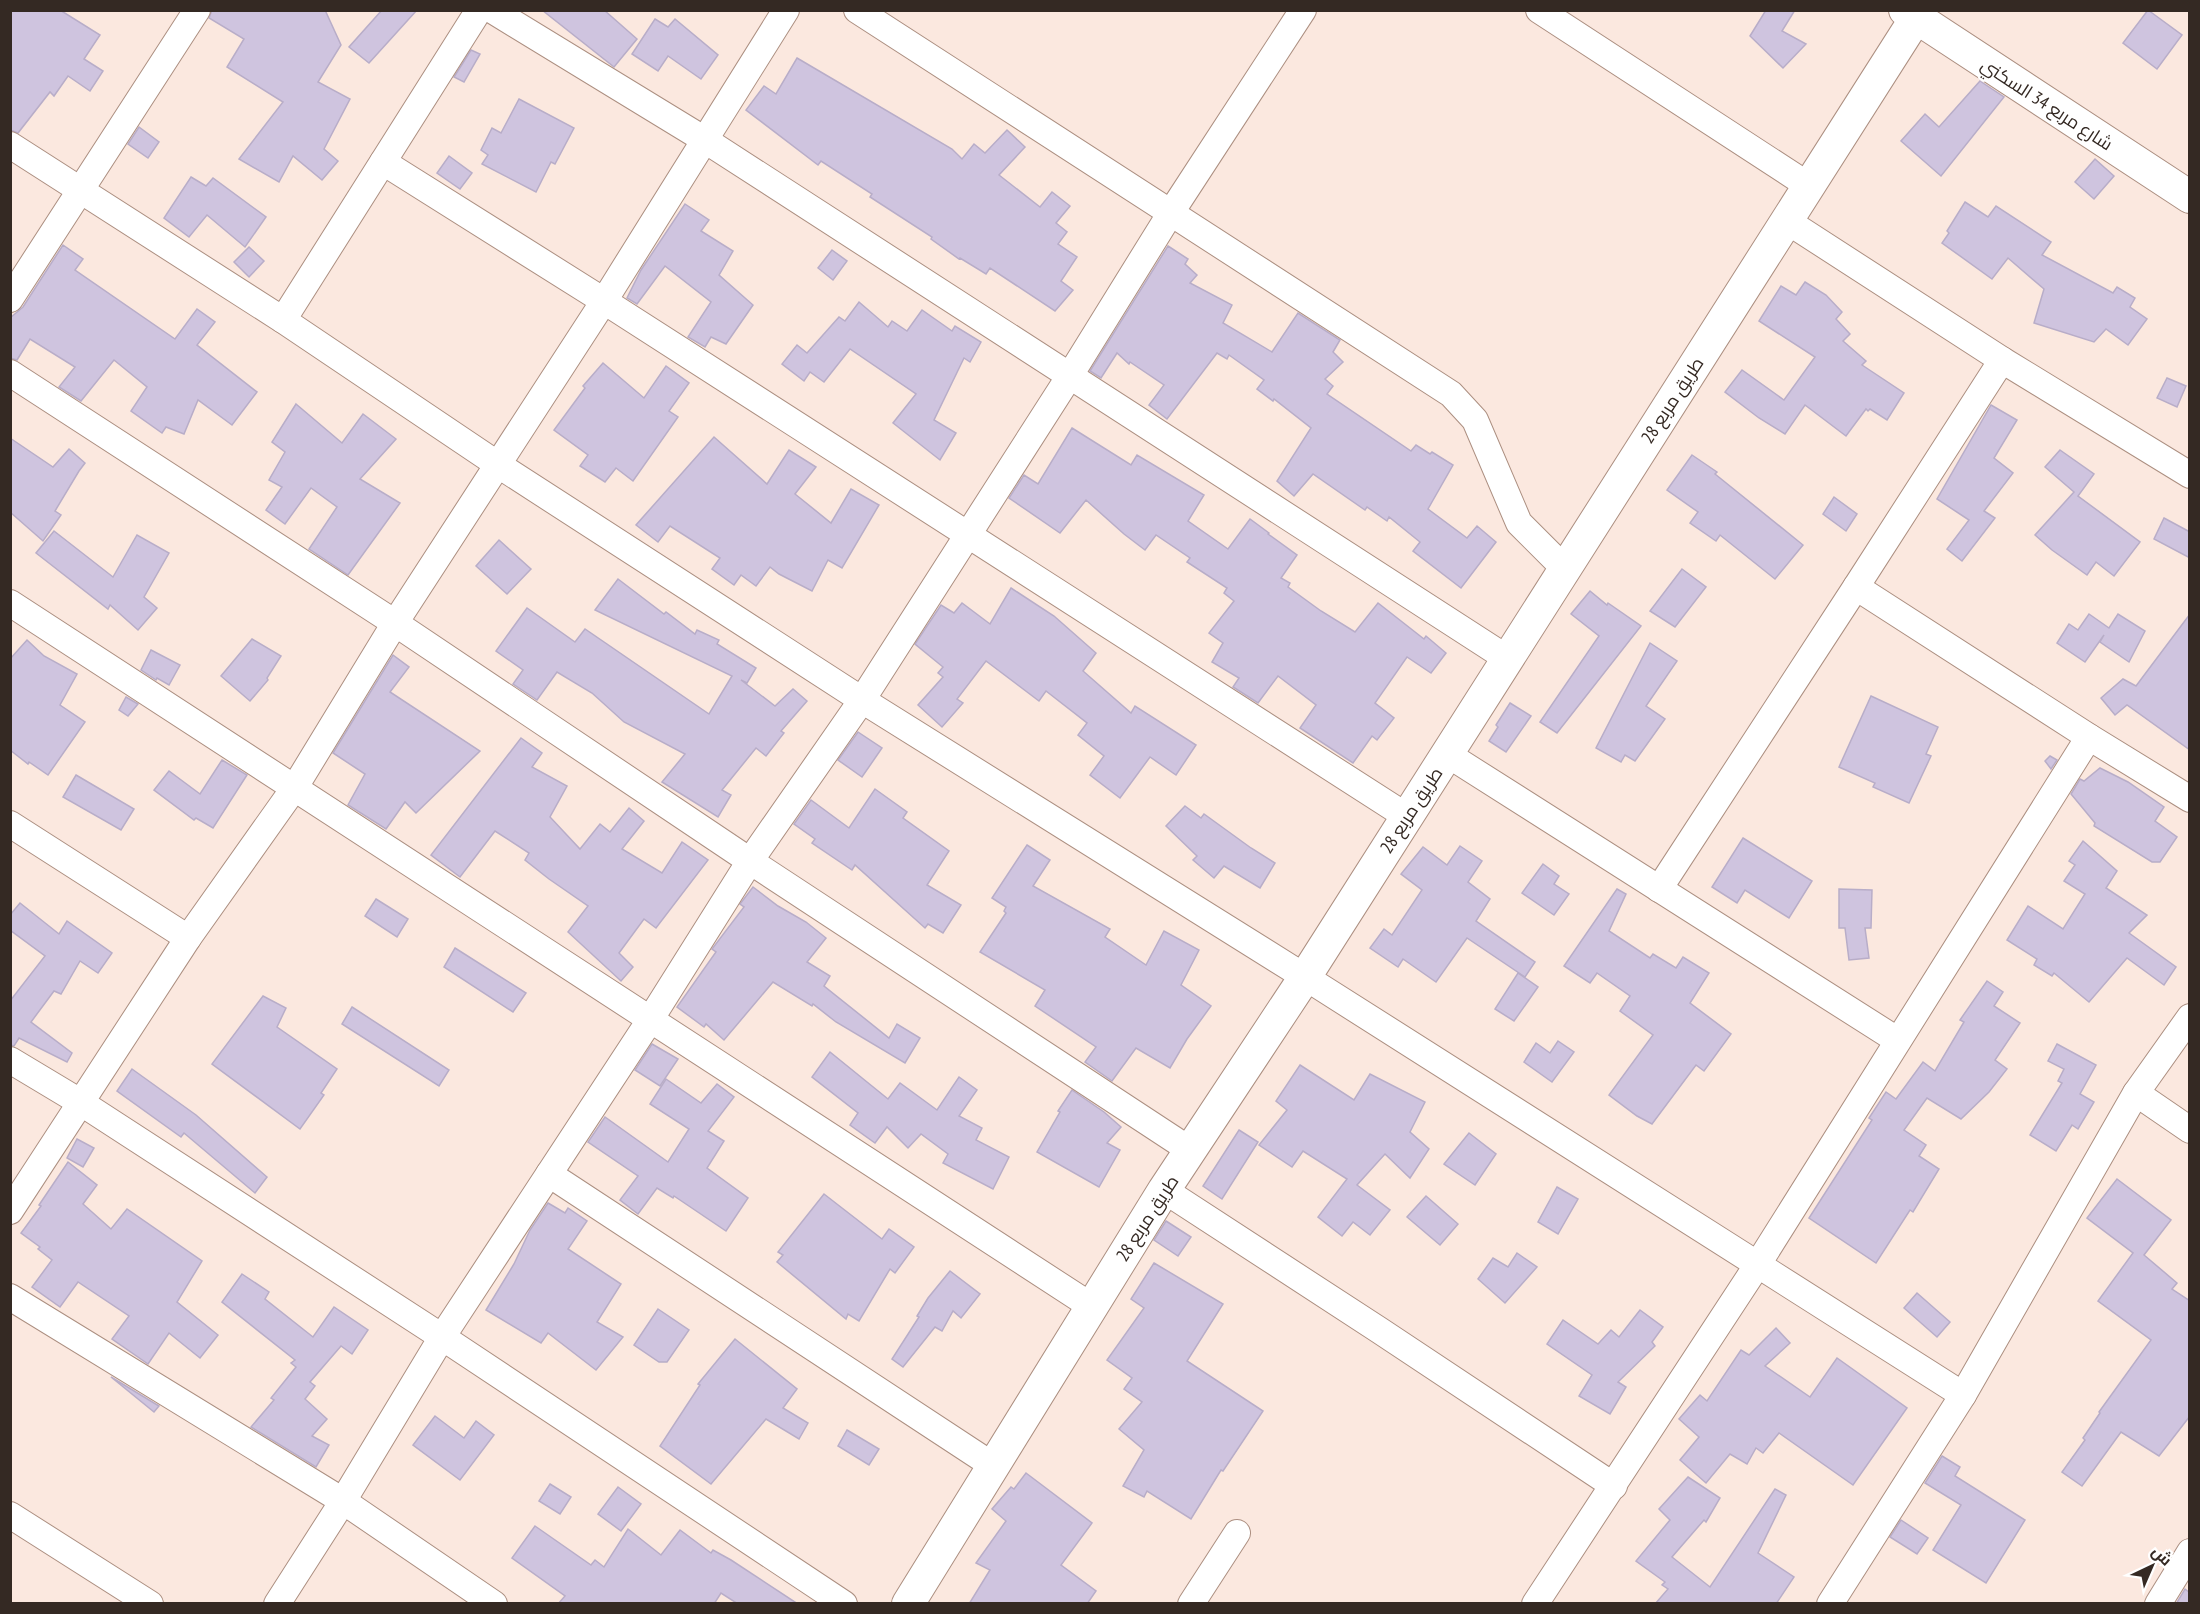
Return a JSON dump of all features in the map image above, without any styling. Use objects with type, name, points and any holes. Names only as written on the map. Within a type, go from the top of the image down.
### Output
[{"type":"street","points":[[10,299],[196,10]]},
{"type":"street","points":[[283,320],[479,10]]},
{"type":"street","points":[[492,10],[705,140],[1508,659]]},
{"type":"street","points":[[10,1211],[188,938],[295,787],[395,623],[604,301],[786,10]]},
{"type":"street","points":[[857,10],[1451,394],[1475,420],[1519,523],[1565,569]]},
{"type":"street","points":[[278,1604],[442,1337],[650,1020],[750,861],[862,700],[1070,377],[1170,214],[1303,10]]},
{"type":"street","points":[[1539,10],[1809,186]]},
{"type":"street","name":"طريق مربع 28","points":[[908,1604],[1164,1190],[1305,977],[1508,659],[1809,186],[1914,13]]},
{"type":"street","name":"شارع مربع 34 السكني","points":[[1914,13],[2190,197]]},
{"type":"street","points":[[10,146],[283,320],[497,464],[862,700],[1305,977],[1963,1395]]},
{"type":"street","points":[[383,162],[604,301],[1406,816]]},
{"type":"street","points":[[1787,221],[2002,360],[2190,476]]},
{"type":"street","points":[[1659,889],[2002,360]]},
{"type":"street","points":[[10,374],[395,623],[750,861],[1191,1150]]},
{"type":"street","points":[[1856,587],[2190,799]]},
{"type":"street","points":[[10,603],[1091,1306]]},
{"type":"street","points":[[1535,1604],[1758,1264],[2089,737]]},
{"type":"street","points":[[1447,754],[1897,1040]]},
{"type":"street","points":[[10,824],[188,938]]},
{"type":"street","points":[[1830,1604],[1963,1395],[2136,1093],[2190,1017]]},
{"type":"street","points":[[10,1060],[80,1102],[442,1337],[844,1604]]},
{"type":"street","points":[[2136,1093],[2190,1130]]},
{"type":"street","points":[[549,1174],[992,1465]]},
{"type":"street","points":[[1164,1190],[1614,1486]]},
{"type":"street","points":[[10,1297],[343,1501],[494,1604]]},
{"type":"street","points":[[10,1515],[150,1604]]},
{"type":"street","points":[[1191,1604],[1237,1533]]},
{"type":"street","points":[[2158,1604],[2190,1552]]},
{"type":"building","points":[[10,10],[60,10],[100,35],[84,59],[103,71],[90,91],[68,76],[54,96],[50,92],[18,133],[10,130]]},
{"type":"building","points":[[212,10],[325,10],[341,45],[318,82],[350,99],[324,149],[338,161],[322,180],[293,156],[279,182],[239,159],[283,102],[227,67],[244,39],[209,18]]},
{"type":"building","points":[[382,10],[417,10],[369,63],[349,47]]},
{"type":"building","points":[[542,10],[604,10],[637,39],[614,67]]},
{"type":"building","points":[[1766,10],[1795,10],[1782,31],[1806,44],[1783,68],[1750,36]]},
{"type":"building","points":[[2148,10],[2182,35],[2157,69],[2123,43]]},
{"type":"building","points":[[655,19],[668,27],[675,19],[718,55],[701,79],[668,56],[658,71],[632,54]]},
{"type":"building","points":[[471,50],[480,54],[464,82],[454,77]]},
{"type":"building","points":[[797,58],[952,149],[962,159],[974,144],[985,153],[1007,130],[1025,147],[999,175],[1040,207],[1052,192],[1070,206],[1056,223],[1067,232],[1058,244],[1077,257],[1061,281],[1073,290],[1055,311],[990,268],[986,274],[959,259],[931,239],[932,237],[870,197],[872,194],[821,161],[818,165],[746,110],[764,86],[776,94]]},
{"type":"building","points":[[1980,81],[2004,97],[1941,176],[1901,141],[1925,114],[1939,127]]},
{"type":"building","points":[[519,99],[574,128],[555,164],[551,162],[536,192],[482,164],[488,155],[481,150],[492,128],[501,133]]},
{"type":"building","points":[[139,127],[159,142],[148,158],[128,144]]},
{"type":"building","points":[[449,156],[472,173],[460,189],[437,173]]},
{"type":"building","points":[[2095,159],[2114,176],[2094,199],[2075,182]]},
{"type":"building","points":[[191,177],[206,186],[213,178],[266,217],[245,247],[207,215],[189,237],[164,218]]},
{"type":"building","points":[[1965,202],[1988,217],[1996,206],[2051,242],[2042,255],[2113,293],[2117,287],[2135,298],[2130,307],[2147,319],[2128,345],[2106,329],[2094,342],[2034,323],[2044,289],[2008,258],[1992,279],[1942,243]]},
{"type":"building","points":[[685,204],[709,220],[701,231],[733,251],[719,275],[753,305],[726,344],[711,337],[705,347],[688,337],[711,302],[665,266],[637,304],[627,298],[641,270]]},
{"type":"building","points":[[63,245],[83,259],[75,270],[175,339],[197,309],[215,322],[197,345],[257,392],[232,425],[198,400],[184,434],[166,427],[162,433],[131,411],[147,387],[114,360],[81,401],[59,387],[75,367],[30,339],[17,360],[10,358],[10,318],[23,307]]},
{"type":"building","points":[[1168,246],[1188,259],[1185,264],[1197,275],[1190,283],[1232,305],[1223,323],[1272,352],[1298,313],[1340,340],[1333,352],[1343,362],[1325,379],[1333,386],[1327,394],[1411,451],[1416,445],[1453,465],[1428,509],[1467,538],[1477,526],[1496,542],[1461,588],[1413,551],[1420,542],[1389,517],[1387,521],[1367,507],[1365,510],[1313,474],[1294,496],[1277,481],[1311,428],[1274,399],[1273,401],[1257,389],[1264,380],[1229,355],[1227,359],[1217,353],[1167,419],[1149,405],[1164,385],[1130,362],[1129,364],[1117,353],[1101,378],[1090,371]]},
{"type":"building","points":[[249,247],[264,261],[249,277],[234,262]]},
{"type":"building","points":[[832,250],[847,261],[833,280],[818,268]]},
{"type":"building","points":[[1805,282],[1826,295],[1842,312],[1836,319],[1850,334],[1843,341],[1866,361],[1862,365],[1904,393],[1887,420],[1870,409],[1868,411],[1866,409],[1846,436],[1805,405],[1785,434],[1759,418],[1725,392],[1742,370],[1784,400],[1815,357],[1759,321],[1781,286],[1796,295]]},
{"type":"building","points":[[859,302],[888,327],[892,321],[907,331],[922,310],[952,331],[955,326],[981,342],[970,362],[964,358],[934,420],[956,433],[940,460],[893,423],[916,394],[850,349],[824,382],[810,372],[804,381],[782,364],[797,345],[807,353],[839,317],[845,321]]},
{"type":"building","points":[[603,363],[644,398],[666,366],[689,383],[669,411],[678,417],[633,481],[616,468],[605,482],[580,466],[588,455],[554,430],[585,388],[583,386]]},
{"type":"building","points":[[2167,378],[2186,386],[2177,407],[2157,398]]},
{"type":"building","points":[[296,404],[342,443],[363,414],[396,439],[360,479],[400,503],[348,575],[309,549],[337,507],[311,488],[285,524],[266,510],[282,487],[269,480],[285,452],[272,442]]},
{"type":"building","points":[[1991,405],[2017,420],[1994,458],[2013,473],[1984,511],[1995,518],[1962,561],[1947,549],[1969,520],[1937,499]]},
{"type":"building","points":[[1072,428],[1131,465],[1137,455],[1204,495],[1188,521],[1228,549],[1250,519],[1297,555],[1281,578],[1290,583],[1288,587],[1355,632],[1378,603],[1424,639],[1426,636],[1446,653],[1431,673],[1407,657],[1375,703],[1394,718],[1377,740],[1372,736],[1353,763],[1300,728],[1316,705],[1278,676],[1258,703],[1233,687],[1239,678],[1212,662],[1223,643],[1209,633],[1234,601],[1224,593],[1227,588],[1187,562],[1190,558],[1156,535],[1145,550],[1086,500],[1060,533],[1009,498],[1024,475],[1038,484]]},
{"type":"building","points":[[714,437],[767,484],[789,450],[816,467],[795,494],[831,523],[851,489],[879,505],[842,568],[828,560],[812,591],[770,567],[756,586],[741,575],[734,585],[712,569],[720,558],[670,526],[658,542],[636,525]]},
{"type":"building","points":[[10,438],[53,467],[69,449],[85,463],[55,511],[61,515],[43,541],[10,512]]},
{"type":"building","points":[[2060,450],[2094,474],[2078,496],[2140,542],[2114,576],[2096,562],[2087,575],[2035,535],[2074,492],[2045,467]]},
{"type":"building","points":[[1692,455],[1717,472],[1715,474],[1803,545],[1775,579],[1720,535],[1716,541],[1690,523],[1698,512],[1667,490]]},
{"type":"building","points":[[1834,497],[1857,514],[1846,531],[1823,514]]},
{"type":"building","points":[[2164,518],[2190,532],[2190,558],[2154,539]]},
{"type":"building","points":[[54,531],[113,577],[137,535],[169,553],[144,597],[157,608],[138,630],[110,605],[108,609],[36,553]]},
{"type":"building","points":[[499,540],[531,569],[507,594],[476,566]]},
{"type":"building","points":[[1682,569],[1706,587],[1675,627],[1650,611]]},
{"type":"building","points":[[618,579],[695,634],[697,630],[719,640],[717,644],[756,668],[747,683],[741,680],[775,706],[793,689],[807,701],[781,731],[784,733],[766,756],[756,748],[722,790],[731,795],[718,817],[662,782],[685,754],[624,722],[592,693],[557,672],[537,700],[513,684],[523,670],[496,651],[527,608],[575,642],[585,629],[709,714],[732,676],[595,610]]},
{"type":"building","points":[[1011,588],[1054,616],[1096,653],[1083,671],[1131,713],[1135,706],[1196,745],[1176,775],[1150,757],[1120,798],[1090,775],[1104,756],[1078,735],[1087,723],[1046,691],[1039,701],[986,661],[957,699],[963,703],[942,727],[918,705],[943,677],[938,673],[943,667],[915,644],[941,605],[954,613],[962,603],[990,624]]},
{"type":"building","points":[[1590,591],[1607,605],[1608,603],[1641,626],[1557,733],[1540,722],[1599,636],[1571,614]]},
{"type":"building","points":[[2089,614],[2109,628],[2118,614],[2145,631],[2129,662],[2100,642],[2104,635],[2085,662],[2057,643],[2069,624],[2078,630]]},
{"type":"building","points":[[2190,614],[2190,750],[2127,705],[2115,715],[2101,698],[2123,679],[2136,686]]},
{"type":"building","points":[[252,639],[281,656],[267,678],[268,680],[250,701],[221,676]]},
{"type":"building","points":[[27,640],[44,656],[77,674],[60,705],[85,722],[48,775],[29,762],[28,764],[10,750],[10,659]]},
{"type":"building","points":[[1650,643],[1677,661],[1646,706],[1665,719],[1635,761],[1625,755],[1621,762],[1596,748]]},
{"type":"building","points":[[151,650],[180,665],[169,685],[141,670]]},
{"type":"building","points":[[393,655],[409,667],[390,692],[480,751],[416,813],[405,802],[386,829],[348,805],[365,774],[333,753]]},
{"type":"building","points":[[1871,696],[1938,727],[1926,754],[1931,756],[1909,803],[1873,787],[1875,783],[1839,767]]},
{"type":"building","points":[[126,697],[138,704],[128,716],[119,710]]},
{"type":"building","points":[[1510,703],[1531,716],[1506,752],[1489,741]]},
{"type":"building","points":[[858,732],[882,748],[862,777],[838,760]]},
{"type":"building","points":[[521,738],[542,753],[532,767],[567,786],[550,817],[580,849],[600,824],[610,832],[629,808],[644,821],[622,849],[662,873],[682,842],[708,860],[656,928],[644,919],[619,953],[633,967],[621,981],[568,932],[588,906],[525,860],[529,853],[495,831],[460,877],[431,855]]},
{"type":"building","points":[[2050,756],[2057,760],[2051,769],[2045,761]]},
{"type":"building","points":[[222,760],[247,775],[213,828],[196,818],[194,820],[154,790],[169,771],[200,794]]},
{"type":"building","points":[[2100,768],[2128,782],[2164,807],[2155,821],[2177,837],[2160,862],[2152,862],[2094,826],[2095,823],[2071,794],[2080,779],[2084,781]]},
{"type":"building","points":[[76,775],[134,809],[121,830],[63,797]]},
{"type":"building","points":[[875,789],[907,812],[903,818],[949,851],[927,885],[961,905],[943,933],[928,924],[925,928],[855,865],[852,870],[812,843],[815,839],[794,824],[811,800],[849,828]]},
{"type":"building","points":[[1185,806],[1201,818],[1204,814],[1275,863],[1260,888],[1224,866],[1214,878],[1193,860],[1197,856],[1166,826]]},
{"type":"building","points":[[1743,838],[1812,881],[1789,918],[1745,890],[1737,903],[1712,887]]},
{"type":"building","points":[[2083,841],[2117,871],[2106,888],[2147,915],[2129,933],[2176,967],[2164,985],[2127,958],[2089,1002],[2054,973],[2052,976],[2034,965],[2037,959],[2007,940],[2028,906],[2063,929],[2085,894],[2064,881],[2075,865],[2069,861]]},
{"type":"building","points":[[1027,845],[1050,860],[1033,886],[1110,929],[1105,937],[1146,965],[1164,931],[1199,950],[1181,985],[1211,1006],[1187,1039],[1170,1068],[1136,1048],[1112,1081],[1085,1062],[1096,1047],[1035,1006],[1045,990],[980,952],[1006,913],[1004,911],[1006,907],[992,898]]},
{"type":"building","points":[[1460,846],[1482,861],[1468,882],[1490,899],[1476,921],[1535,962],[1525,977],[1467,938],[1436,982],[1403,959],[1398,967],[1370,948],[1384,929],[1392,935],[1422,890],[1401,874],[1423,847],[1447,865]]},
{"type":"building","points":[[1543,864],[1559,876],[1554,884],[1569,894],[1554,915],[1522,893]]},
{"type":"building","points":[[753,887],[826,938],[807,962],[830,976],[824,986],[889,1038],[897,1024],[920,1038],[905,1063],[836,1022],[813,1004],[812,1006],[773,982],[724,1040],[706,1024],[704,1027],[677,1007],[716,952],[712,949],[744,907],[740,904]]},
{"type":"building","points":[[1617,889],[1626,894],[1609,931],[1650,958],[1653,954],[1676,968],[1683,957],[1709,973],[1690,1003],[1731,1034],[1704,1071],[1696,1065],[1652,1124],[1609,1095],[1653,1035],[1620,1011],[1630,996],[1597,973],[1590,983],[1564,966]]},
{"type":"building","points":[[1839,889],[1872,890],[1871,928],[1865,928],[1869,958],[1849,960],[1845,928],[1839,928]]},
{"type":"building","points":[[376,899],[408,919],[397,937],[365,916]]},
{"type":"building","points":[[20,903],[59,934],[67,921],[112,953],[98,973],[80,961],[61,994],[54,991],[31,1022],[72,1053],[67,1062],[19,1038],[14,1046],[10,1045],[10,1001],[45,956],[10,930],[10,915]]},
{"type":"building","points":[[455,948],[526,993],[513,1012],[444,967]]},
{"type":"building","points":[[1518,973],[1538,987],[1514,1021],[1495,1009]]},
{"type":"building","points":[[1987,981],[2003,992],[1994,1006],[2020,1023],[1995,1060],[2007,1069],[1989,1092],[1961,1119],[1927,1098],[1904,1130],[1926,1145],[1919,1156],[1939,1169],[1913,1212],[1910,1210],[1876,1263],[1809,1218],[1872,1120],[1869,1118],[1886,1092],[1896,1099],[1923,1062],[1935,1071],[1964,1022],[1960,1020]]},
{"type":"building","points":[[263,996],[286,1008],[277,1027],[337,1069],[321,1093],[324,1095],[300,1129],[212,1064]]},
{"type":"building","points":[[352,1007],[449,1070],[439,1086],[342,1024]]},
{"type":"building","points":[[1558,1041],[1574,1052],[1552,1082],[1524,1062],[1536,1043],[1550,1053]]},
{"type":"building","points":[[652,1044],[678,1059],[660,1086],[635,1070]]},
{"type":"building","points":[[2057,1044],[2096,1065],[2080,1094],[2094,1102],[2078,1129],[2072,1125],[2056,1151],[2030,1135],[2062,1083],[2058,1081],[2064,1069],[2048,1061]]},
{"type":"building","points":[[830,1052],[888,1099],[900,1083],[937,1110],[959,1077],[977,1090],[959,1116],[982,1128],[976,1140],[1009,1157],[993,1189],[943,1163],[948,1154],[921,1134],[908,1148],[887,1127],[875,1143],[850,1125],[858,1113],[812,1077]]},
{"type":"building","points":[[1300,1065],[1354,1100],[1370,1074],[1425,1102],[1410,1132],[1429,1149],[1410,1178],[1385,1154],[1357,1185],[1390,1210],[1370,1235],[1353,1222],[1342,1236],[1318,1217],[1347,1179],[1303,1151],[1292,1167],[1259,1145],[1287,1110],[1276,1101]]},
{"type":"building","points":[[132,1069],[196,1115],[267,1177],[255,1193],[184,1133],[181,1137],[117,1091]]},
{"type":"building","points":[[666,1079],[701,1103],[717,1084],[734,1097],[708,1131],[724,1141],[707,1168],[748,1198],[726,1231],[674,1196],[673,1198],[657,1188],[638,1214],[620,1200],[638,1176],[588,1142],[605,1117],[668,1162],[689,1129],[650,1104]]},
{"type":"building","points":[[1072,1090],[1121,1127],[1107,1143],[1120,1150],[1099,1187],[1037,1152],[1060,1112],[1058,1111]]},
{"type":"building","points":[[1239,1130],[1258,1142],[1222,1199],[1203,1186]]},
{"type":"building","points":[[1469,1133],[1496,1154],[1475,1185],[1444,1164]]},
{"type":"building","points":[[77,1139],[94,1148],[83,1167],[67,1158]]},
{"type":"building","points":[[68,1162],[97,1185],[83,1204],[111,1229],[127,1209],[202,1261],[177,1302],[218,1335],[200,1358],[169,1333],[148,1364],[112,1339],[129,1316],[78,1282],[60,1307],[32,1287],[52,1260],[38,1249],[40,1247],[21,1233]]},
{"type":"building","points":[[2117,1179],[2171,1220],[2144,1255],[2177,1283],[2172,1289],[2190,1301],[2190,1416],[2159,1456],[2121,1432],[2082,1486],[2062,1472],[2085,1440],[2083,1438],[2099,1412],[2151,1340],[2098,1301],[2133,1253],[2087,1218]]},
{"type":"building","points":[[1557,1187],[1578,1199],[1558,1234],[1538,1222]]},
{"type":"building","points":[[824,1194],[882,1239],[889,1229],[914,1247],[895,1273],[890,1269],[859,1321],[848,1314],[846,1319],[777,1262],[783,1255],[778,1252]]},
{"type":"building","points":[[1426,1196],[1458,1224],[1440,1245],[1407,1217]]},
{"type":"building","points":[[548,1203],[565,1213],[568,1208],[587,1221],[568,1249],[621,1284],[597,1322],[623,1337],[596,1370],[548,1333],[541,1343],[486,1310],[514,1264],[530,1230]]},
{"type":"building","points":[[1166,1221],[1191,1237],[1178,1256],[1154,1240]]},
{"type":"building","points":[[1517,1253],[1537,1267],[1505,1303],[1478,1279],[1493,1258],[1508,1267]]},
{"type":"building","points":[[1154,1263],[1223,1304],[1187,1361],[1263,1411],[1223,1471],[1221,1470],[1191,1519],[1147,1491],[1144,1497],[1123,1486],[1144,1450],[1119,1429],[1142,1402],[1124,1389],[1132,1378],[1107,1360],[1144,1308],[1131,1299]]},
{"type":"building","points":[[950,1271],[980,1294],[961,1318],[953,1311],[942,1331],[935,1327],[903,1367],[892,1359],[919,1317],[917,1316],[928,1298]]},
{"type":"building","points":[[242,1274],[269,1292],[265,1299],[313,1337],[334,1307],[368,1330],[352,1354],[341,1346],[310,1382],[315,1386],[305,1399],[327,1419],[312,1436],[329,1445],[316,1467],[251,1427],[274,1400],[271,1398],[296,1367],[291,1363],[295,1360],[222,1302]]},
{"type":"building","points":[[1917,1293],[1950,1322],[1937,1337],[1904,1308]]},
{"type":"building","points":[[658,1309],[689,1330],[667,1362],[659,1362],[634,1345]]},
{"type":"building","points":[[1640,1310],[1663,1327],[1652,1342],[1655,1346],[1618,1382],[1626,1387],[1610,1414],[1579,1396],[1592,1375],[1547,1344],[1563,1320],[1598,1344],[1611,1330],[1619,1337]]},
{"type":"building","points":[[1776,1328],[1790,1343],[1765,1366],[1810,1397],[1837,1358],[1907,1408],[1853,1485],[1779,1433],[1763,1453],[1756,1448],[1747,1464],[1730,1454],[1706,1483],[1680,1460],[1699,1437],[1679,1419],[1700,1395],[1707,1401],[1741,1350],[1749,1355]]},
{"type":"building","points":[[735,1339],[797,1389],[783,1408],[808,1423],[799,1439],[766,1419],[711,1484],[660,1446],[700,1385],[698,1384]]},
{"type":"building","points":[[111,1377],[159,1406],[154,1412]]},
{"type":"building","points":[[435,1416],[464,1438],[476,1421],[494,1435],[460,1480],[413,1445]]},
{"type":"building","points":[[847,1430],[879,1449],[869,1465],[838,1446]]},
{"type":"building","points":[[1942,1456],[1960,1467],[1955,1476],[2025,1520],[1986,1583],[1933,1550],[1961,1505],[1925,1483]]},
{"type":"building","points":[[1026,1473],[1092,1523],[1061,1565],[1096,1591],[1087,1604],[969,1604],[990,1570],[976,1563],[1006,1521],[992,1509],[1011,1487],[1014,1489]]},
{"type":"building","points":[[1688,1477],[1720,1498],[1706,1522],[1704,1520],[1672,1557],[1710,1587],[1775,1489],[1786,1495],[1758,1553],[1794,1577],[1776,1604],[1655,1604],[1668,1589],[1662,1585],[1665,1582],[1636,1561],[1670,1520],[1659,1509]]},
{"type":"building","points":[[550,1484],[571,1497],[560,1514],[539,1501]]},
{"type":"building","points":[[618,1487],[641,1504],[621,1531],[598,1514]]},
{"type":"building","points":[[1901,1520],[1928,1538],[1917,1554],[1890,1537]]},
{"type":"building","points":[[535,1526],[591,1565],[595,1560],[604,1567],[628,1529],[661,1555],[680,1530],[711,1553],[713,1550],[731,1560],[798,1604],[738,1604],[721,1593],[714,1604],[558,1604],[565,1596],[512,1558]]},
{"type":"building","points":[[2185,1589],[2190,1593],[2190,1604],[2176,1604]]}]
